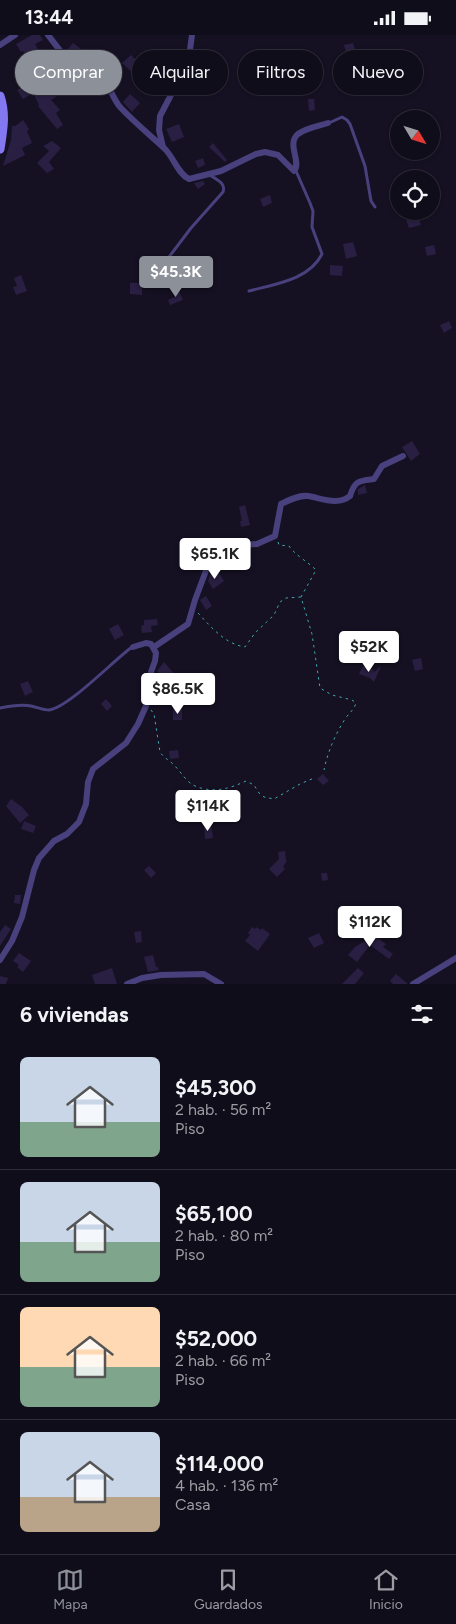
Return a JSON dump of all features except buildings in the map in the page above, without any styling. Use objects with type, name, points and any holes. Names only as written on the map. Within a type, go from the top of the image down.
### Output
[{"type":"street","points":[[0,45],[16,35]]},
{"type":"street","points":[[48,35],[77,69],[102,79],[109,86],[119,105],[149,136],[163,147],[174,159],[186,178],[193,179],[210,175],[232,167],[256,154],[265,152],[278,155],[292,171],[296,171],[295,138],[300,133],[328,123]]},
{"type":"street","points":[[163,147],[159,130],[160,116],[189,57],[192,35]]},
{"type":"street","points":[[0,96],[4,106],[4,123],[0,149]]},
{"type":"street","points":[[154,647],[188,625],[210,560],[223,552],[244,545],[257,544],[276,536],[281,504],[306,495],[316,499],[340,501],[350,496],[353,487],[359,481],[374,479],[382,466],[403,457]]},
{"type":"street","points":[[0,961],[12,941],[22,917],[39,858],[54,841],[66,834],[79,822],[86,804],[90,775],[101,762],[126,743],[138,724],[146,706],[156,653],[151,644],[146,643],[133,647]]},
{"type":"street","points":[[413,984],[456,958]]},
{"type":"street","points":[[127,984],[142,978],[161,975],[204,974],[221,984]]},
{"type":"lane","points":[[328,123],[342,117],[350,124],[365,166],[371,201],[375,207]]},
{"type":"lane","points":[[249,291],[304,274],[317,263],[322,253],[312,227],[310,203],[296,171]]},
{"type":"lane","points":[[147,286],[191,228],[223,192],[223,184],[210,175]]},
{"type":"lane","points":[[0,708],[13,705],[49,710],[57,707],[86,687],[116,659],[133,647]]},
{"type":"path","points":[[276,536],[280,545],[289,546],[295,555],[316,570],[301,597],[312,634],[320,688],[332,695],[352,700],[356,703],[355,708],[345,717],[329,746],[324,770]]},
{"type":"path","points":[[195,600],[195,611],[215,631],[235,645],[244,647],[255,633],[274,615],[280,602],[286,598],[301,597]]},
{"type":"path","points":[[146,706],[149,706],[154,715],[160,752],[192,784],[218,790],[233,787],[246,781],[254,785],[264,797],[274,799],[314,778]]}]
